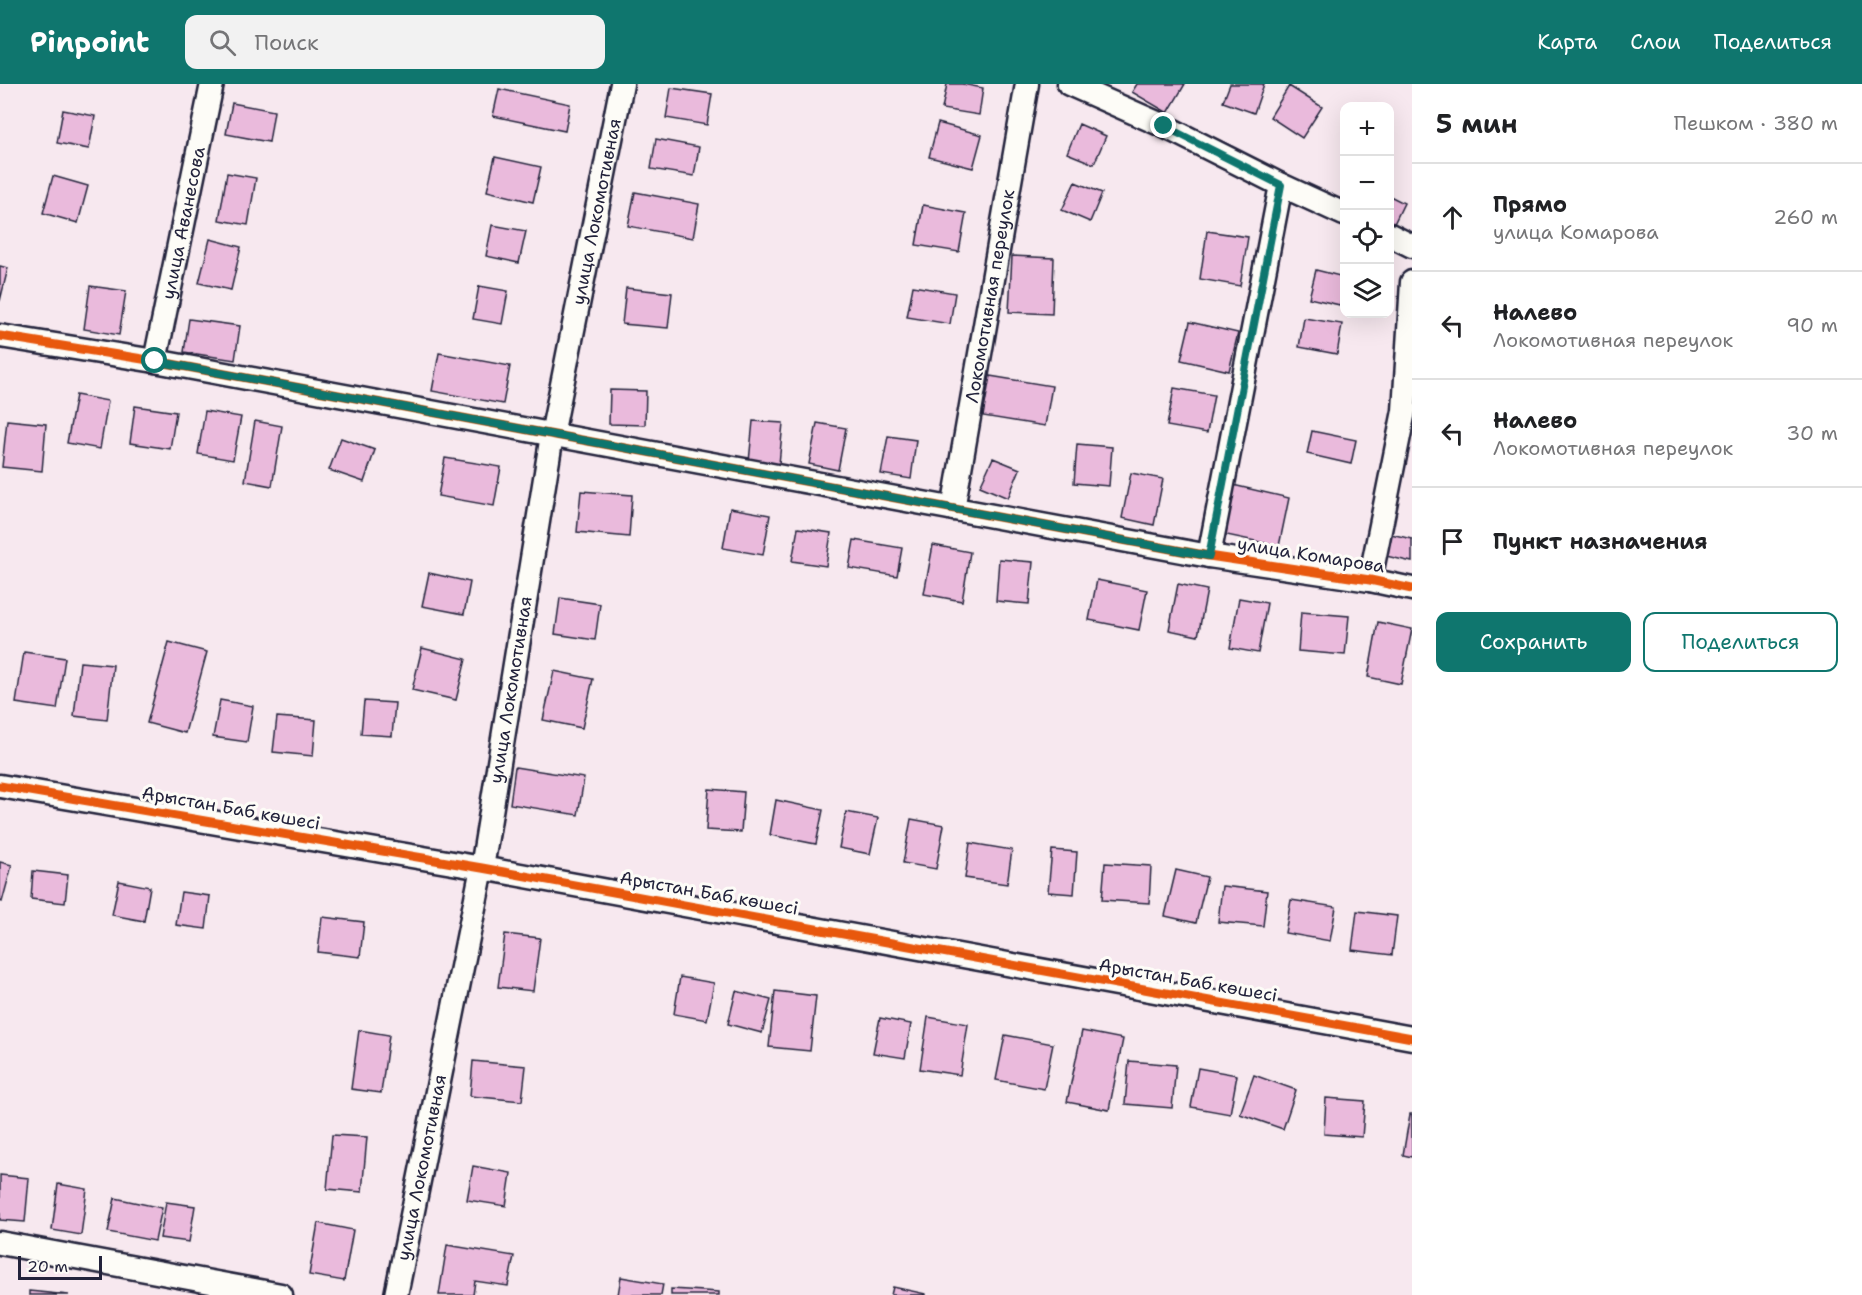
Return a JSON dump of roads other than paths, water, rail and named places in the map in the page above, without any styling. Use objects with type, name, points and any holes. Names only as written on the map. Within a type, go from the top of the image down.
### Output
[{"type":"street","name":"улица Аванесова","points":[[155,361],[212,84]]},
{"type":"street","name":"улица Локомотивная","points":[[396,1295],[482,868],[552,435],[622,84]]},
{"type":"street","name":"Локомотивная переулок","points":[[953,509],[1027,84]]},
{"type":"street","points":[[1069,84],[1164,126],[1340,212]]},
{"type":"street","points":[[1209,556],[1281,185]]},
{"type":"street","points":[[1394,237],[1412,246]]},
{"type":"street","points":[[1370,580],[1404,411],[1412,282]]},
{"type":"street","name":"улица Комарова","points":[[0,336],[155,361],[1209,556],[1370,580],[1412,589]]},
{"type":"street","name":"Арыстан Баб көшесі","points":[[0,786],[482,868],[1412,1038]]},
{"type":"street","points":[[0,1243],[281,1295]]}]
